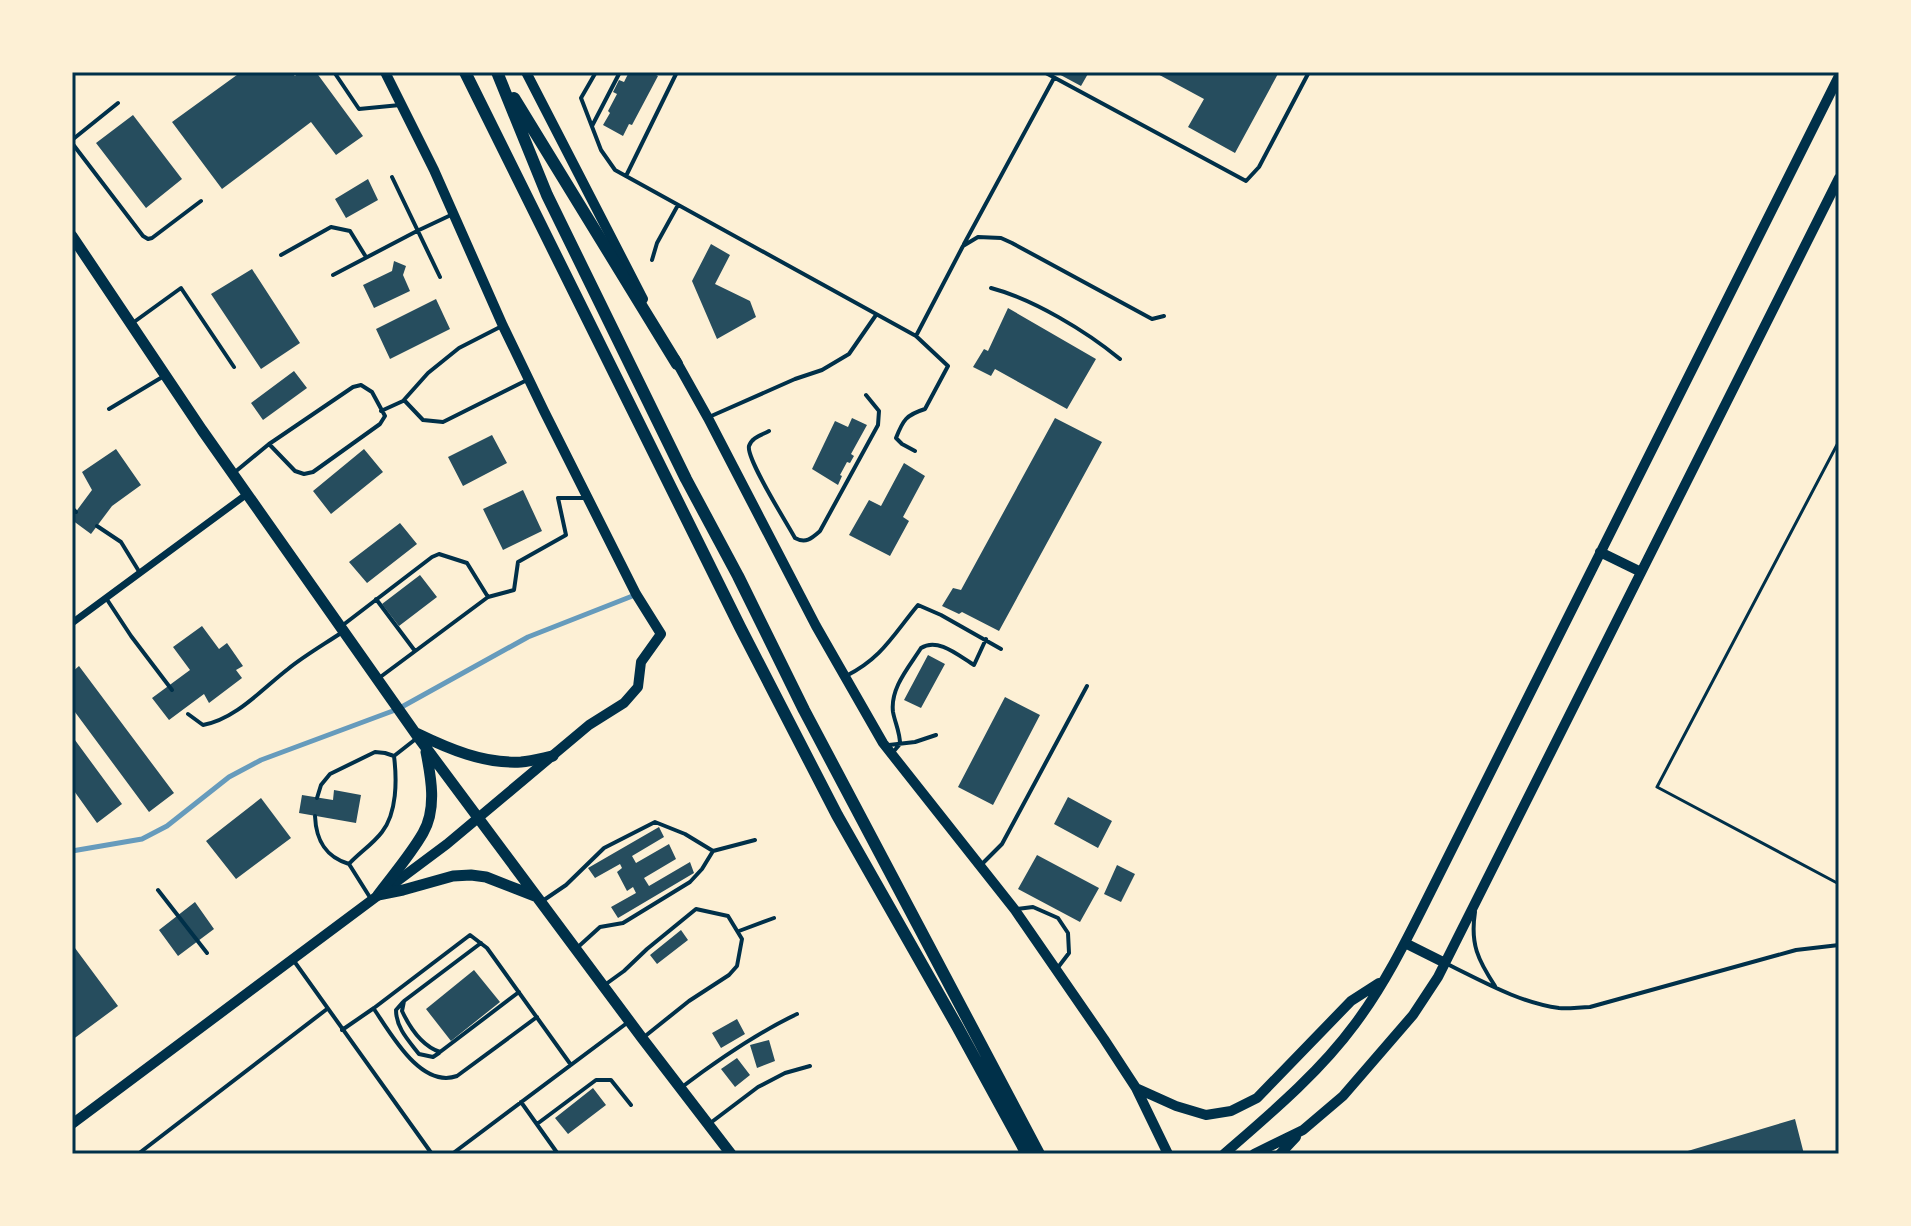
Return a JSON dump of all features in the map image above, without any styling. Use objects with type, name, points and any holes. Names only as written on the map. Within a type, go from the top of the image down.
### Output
[{"type":"highway","points":[[465,72],[740,627],[837,815],[950,1013],[1021,1132],[1039,1154]]},
{"type":"highway","points":[[497,72],[547,195],[686,479],[1021,1132],[1027,1154]]},
{"type":"highway","points":[[497,72],[677,364]]},
{"type":"main road","points":[[72,1124],[479,819],[589,725],[624,703],[638,687],[641,662],[661,634],[636,594],[587,498],[385,72]]},
{"type":"main road","points":[[531,75],[677,364],[844,677],[883,743],[1015,910],[1104,1039],[1136,1088],[1168,1154]]},
{"type":"main road","points":[[1224,1154],[1277,1108],[1335,1049],[1384,980],[1839,76]]},
{"type":"main road","points":[[1280,1154],[1343,1096],[1374,1061],[1413,1015],[1445,963],[1839,178]]},
{"type":"main road","points":[[74,245],[132,324],[377,680],[731,1154]]},
{"type":"main road","points":[[1600,552],[1641,572]]},
{"type":"main road","points":[[420,739],[491,760],[522,762],[553,756]]},
{"type":"main road","points":[[375,897],[424,831],[431,804],[431,781],[420,739]]},
{"type":"main road","points":[[375,897],[453,876],[471,875],[486,877],[538,899]]},
{"type":"main road","points":[[1405,943],[1445,963]]},
{"type":"main road","points":[[1136,1088],[1206,1115],[1231,1111],[1257,1098],[1351,1001],[1384,980]]},
{"type":"main road","points":[[1254,1154],[1303,1130]]},
{"type":"street","points":[[72,623],[247,494]]},
{"type":"lane","points":[[334,72],[359,109],[402,104]]},
{"type":"lane","points":[[596,72],[581,98],[603,155],[615,170],[916,336],[948,366],[925,409],[911,413],[902,423],[896,438],[915,451]]},
{"type":"lane","points":[[592,126],[620,72]]},
{"type":"lane","points":[[1044,72],[1246,181],[1259,167],[1309,72]]},
{"type":"lane","points":[[626,176],[676,73]]},
{"type":"lane","points":[[916,336],[1054,78]]},
{"type":"lane","points":[[118,103],[72,142],[143,236],[152,238],[201,201]]},
{"type":"lane","points":[[392,177],[440,277]]},
{"type":"lane","points":[[652,260],[657,243],[678,205]]},
{"type":"lane","points":[[333,275],[453,214]]},
{"type":"lane","points":[[281,255],[331,227],[350,231],[366,257]]},
{"type":"lane","points":[[963,246],[978,237],[1001,238],[1152,319],[1164,316]]},
{"type":"lane","points":[[132,324],[181,288],[234,367]]},
{"type":"lane","points":[[991,288],[1012,293],[1059,318],[1097,340],[1120,359]]},
{"type":"lane","points":[[708,418],[822,370],[849,354],[876,315]]},
{"type":"lane","points":[[381,411],[404,400],[428,373],[459,348],[503,326]]},
{"type":"lane","points":[[109,409],[166,375]]},
{"type":"lane","points":[[404,400],[423,420],[443,422],[529,379]]},
{"type":"lane","points":[[233,474],[269,444],[353,387],[361,385],[372,392],[385,416],[380,424],[313,472],[304,474],[295,471],[269,444]]},
{"type":"lane","points":[[769,431],[749,444],[749,452],[795,538],[812,539],[820,531],[878,425],[879,411],[866,395]]},
{"type":"lane","points":[[377,680],[488,597],[514,590],[518,562],[566,535],[558,498],[587,498]]},
{"type":"lane","points":[[97,526],[121,542],[140,573]]},
{"type":"lane","points":[[188,714],[203,725],[216,723],[232,713],[342,629],[376,599],[439,554],[467,563],[488,597]]},
{"type":"lane","points":[[106,598],[172,690]]},
{"type":"lane","points":[[376,599],[415,652]]},
{"type":"lane","points":[[844,677],[863,667],[889,644],[918,605],[1001,649]]},
{"type":"lane","points":[[892,753],[900,744],[892,702],[894,693],[921,648],[928,643],[937,643],[974,665],[986,639]]},
{"type":"lane","points":[[980,867],[1002,844],[1087,686]]},
{"type":"lane","points":[[883,743],[915,742],[936,735]]},
{"type":"lane","points":[[394,756],[420,739]]},
{"type":"lane","points":[[317,798],[321,785],[330,774],[375,752],[394,756]]},
{"type":"lane","points":[[349,864],[381,834],[388,822],[395,788],[394,756]]},
{"type":"lane","points":[[315,816],[320,842],[336,860],[349,864],[375,897]]},
{"type":"lane","points":[[538,899],[566,885],[604,848],[655,822],[685,834],[713,851]]},
{"type":"lane","points":[[576,950],[600,927],[623,923],[690,882],[713,851],[755,840]]},
{"type":"lane","points":[[158,890],[207,953]]},
{"type":"lane","points":[[1478,899],[1473,923],[1474,949],[1497,988]]},
{"type":"lane","points":[[1015,910],[1033,907],[1058,918],[1068,933],[1069,953],[1056,970]]},
{"type":"lane","points":[[603,986],[696,909],[728,916],[742,939],[737,966],[642,1038]]},
{"type":"lane","points":[[738,932],[774,918]]},
{"type":"lane","points":[[342,1030],[470,935],[487,948],[571,1065]]},
{"type":"lane","points":[[481,943],[396,1010],[396,1020],[404,1035],[419,1054],[433,1057],[519,992]]},
{"type":"lane","points":[[1445,963],[1532,1001],[1560,1008],[1590,1007],[1796,950],[1839,945]]},
{"type":"lane","points":[[293,959],[432,1154]]},
{"type":"lane","points":[[404,1001],[402,1011],[406,1018],[429,1049],[440,1052]]},
{"type":"lane","points":[[374,1008],[404,1054],[427,1071],[449,1079],[537,1017]]},
{"type":"lane","points":[[138,1154],[327,1009]]},
{"type":"lane","points":[[680,1088],[727,1053],[765,1029],[797,1014]]},
{"type":"lane","points":[[452,1154],[629,1021]]},
{"type":"lane","points":[[709,1124],[758,1087],[785,1073],[810,1066]]},
{"type":"lane","points":[[537,1124],[596,1080],[611,1080],[631,1105]]},
{"type":"lane","points":[[521,1102],[558,1154]]},
{"type":"path","points":[[1839,441],[1657,787],[1839,884]]},
{"type":"building","points":[[241,72],[291,72],[295,76],[299,72],[316,72],[363,136],[336,155],[311,122],[222,189],[172,122]]},
{"type":"building","points":[[629,72],[651,72],[658,76],[623,136],[603,125],[617,94],[613,92],[619,80],[624,82]]},
{"type":"building","points":[[1055,72],[1089,72],[1081,86]]},
{"type":"building","points":[[1154,72],[1279,72],[1235,153],[1188,127],[1204,99]]},
{"type":"building","points":[[133,115],[182,179],[146,208],[96,143]]},
{"type":"building","points":[[368,179],[378,200],[346,218],[335,199]]},
{"type":"building","points":[[711,244],[730,255],[715,284],[750,301],[756,317],[717,339],[692,281]]},
{"type":"building","points":[[394,261],[406,266],[403,275],[410,291],[374,308],[363,285],[392,271]]},
{"type":"building","points":[[252,269],[300,343],[261,369],[211,294]]},
{"type":"building","points":[[436,299],[450,329],[390,359],[376,329]]},
{"type":"building","points":[[1008,308],[1096,359],[1067,409],[995,369],[991,376],[973,367],[984,349],[988,351]]},
{"type":"building","points":[[294,371],[307,388],[263,420],[251,403]]},
{"type":"building","points":[[852,418],[867,425],[851,454],[854,456],[840,475],[838,485],[812,469],[835,421],[848,427]]},
{"type":"building","points":[[1055,418],[1102,442],[999,631],[962,612],[959,614],[942,606],[953,588],[961,590]]},
{"type":"building","points":[[492,435],[507,463],[463,486],[448,457]]},
{"type":"building","points":[[116,449],[141,485],[112,506],[91,534],[72,520],[92,490],[82,472]]},
{"type":"building","points":[[364,449],[383,472],[331,514],[313,491]]},
{"type":"building","points":[[904,463],[925,476],[903,517],[909,521],[890,556],[849,535],[869,500],[881,506]]},
{"type":"building","points":[[523,490],[542,531],[503,550],[483,509]]},
{"type":"building","points":[[400,523],[417,544],[367,583],[349,562]]},
{"type":"building","points":[[420,575],[437,597],[399,626],[382,604]]},
{"type":"building","points":[[202,626],[219,649],[227,643],[243,666],[236,670],[242,678],[209,703],[204,694],[169,720],[152,698],[190,670],[173,647]]},
{"type":"building","points":[[928,655],[945,664],[921,708],[904,700]]},
{"type":"building","points":[[79,666],[174,793],[149,812],[72,708],[72,672]]},
{"type":"building","points":[[1005,697],[1040,715],[993,805],[958,787]]},
{"type":"building","points":[[72,736],[122,804],[97,823],[72,788]]},
{"type":"building","points":[[334,790],[361,795],[356,823],[299,813],[302,795],[333,800]]},
{"type":"building","points":[[1068,797],[1112,821],[1098,848],[1054,824]]},
{"type":"building","points":[[261,798],[291,838],[236,879],[206,841]]},
{"type":"building","points":[[659,827],[664,837],[632,856],[636,863],[669,844],[676,859],[644,878],[649,886],[690,862],[694,873],[618,918],[611,907],[636,893],[633,887],[627,891],[617,872],[622,868],[620,864],[595,878],[588,868]]},
{"type":"building","points":[[1037,855],[1099,888],[1080,922],[1018,889]]},
{"type":"building","points":[[1117,865],[1135,874],[1121,902],[1104,894]]},
{"type":"building","points":[[195,902],[214,929],[178,956],[159,930]]},
{"type":"building","points":[[681,930],[688,940],[657,964],[650,955]]},
{"type":"building","points":[[72,944],[118,1006],[72,1040]]},
{"type":"building","points":[[474,970],[500,1002],[451,1041],[426,1009]]},
{"type":"building","points":[[737,1019],[745,1034],[721,1048],[712,1033]]},
{"type":"building","points":[[769,1040],[775,1061],[757,1068],[750,1045]]},
{"type":"building","points":[[737,1058],[750,1075],[735,1087],[721,1069]]},
{"type":"building","points":[[593,1088],[606,1105],[568,1134],[555,1118]]},
{"type":"building","points":[[1795,1119],[1804,1154],[1681,1154],[1681,1153]]},
{"type":"waterway","points":[[72,851],[142,839],[167,826],[229,777],[261,760],[398,709],[528,637],[635,595]]}]
